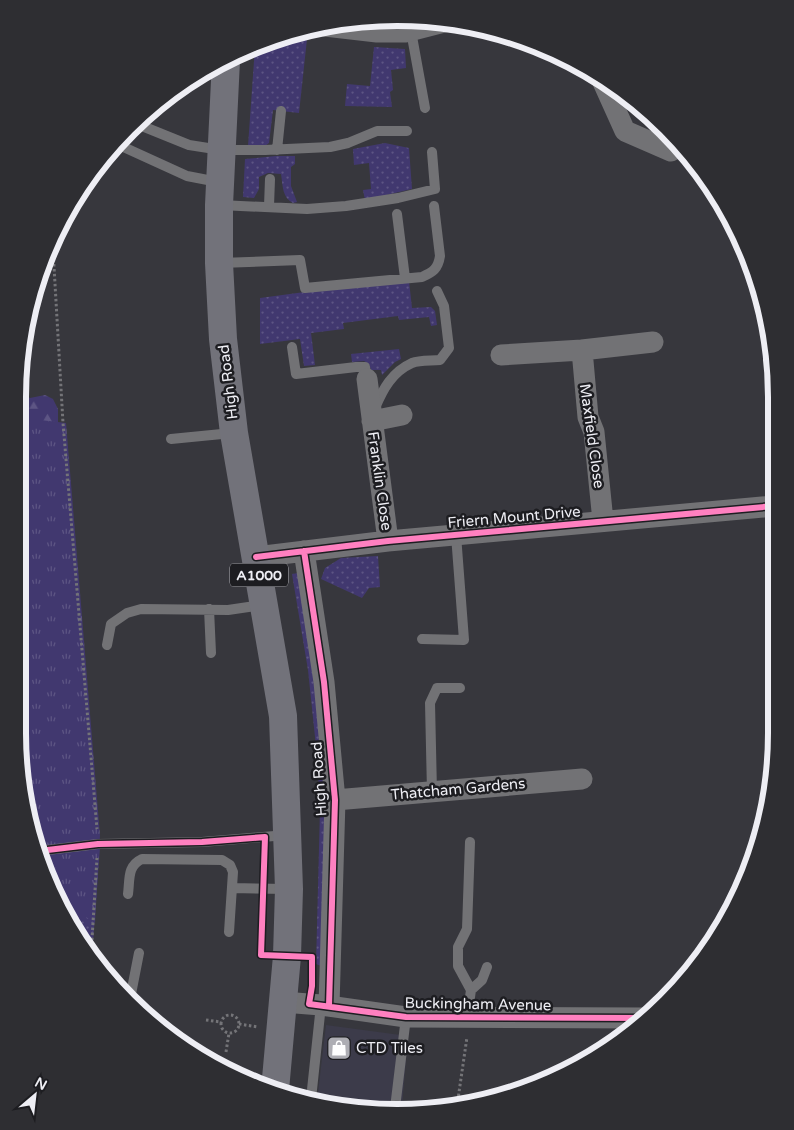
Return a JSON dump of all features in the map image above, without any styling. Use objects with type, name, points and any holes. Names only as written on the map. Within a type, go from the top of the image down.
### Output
[{"type":"main road","name":"High Road","points":[[226,68],[219,193],[219,263],[223,339],[234,433],[283,716],[288,889],[286,956],[276,1083]]},
{"type":"street","points":[[350,29],[377,32],[408,27]]},
{"type":"street","points":[[608,92],[626,131],[671,151]]},
{"type":"street","points":[[501,355],[582,350],[653,342]]},
{"type":"street","name":"Maxfield Close","points":[[582,350],[588,417],[594,432],[603,521]]},
{"type":"street","name":"Franklin Close","points":[[367,379],[388,541]]},
{"type":"street","name":"Franklin Close","points":[[372,418],[402,415]]},
{"type":"street","name":"Friern Mount Drive","points":[[256,557],[388,541],[768,507]]},
{"type":"street","name":"High Road","points":[[304,551],[324,682],[335,800],[325,1006]]},
{"type":"street","name":"Thatcham Gardens","points":[[335,800],[582,779]]},
{"type":"street","name":"Buckingham Avenue","points":[[283,1002],[406,1017],[634,1018]]},
{"type":"lane","points":[[408,27],[425,108]]},
{"type":"lane","points":[[277,150],[281,111]]},
{"type":"lane","points":[[144,127],[189,145],[221,150],[330,148],[377,131],[408,132]]},
{"type":"lane","points":[[124,147],[219,193],[269,206],[307,209],[346,206],[435,190],[432,152]]},
{"type":"lane","points":[[269,206],[270,178]]},
{"type":"lane","points":[[219,263],[300,260],[305,288],[422,277],[433,272],[440,256],[434,206]]},
{"type":"lane","points":[[397,214],[405,278]]},
{"type":"lane","points":[[372,418],[385,386],[399,372],[413,363],[440,360],[449,348],[444,306],[436,292]]},
{"type":"lane","points":[[292,347],[296,374],[356,366],[364,367],[367,379]]},
{"type":"lane","points":[[171,439],[234,433]]},
{"type":"lane","points":[[422,639],[464,640],[456,535]]},
{"type":"lane","points":[[108,646],[111,624],[127,613],[141,609],[228,610],[264,604]]},
{"type":"lane","points":[[210,610],[211,653]]},
{"type":"lane","points":[[432,792],[430,702],[437,688],[460,688]]},
{"type":"lane","points":[[45,850],[98,844],[202,842],[287,835]]},
{"type":"lane","points":[[468,1018],[470,990],[458,966],[458,947],[467,929],[470,842]]},
{"type":"lane","points":[[128,894],[131,869],[134,863],[142,859],[222,860],[230,865],[233,872],[229,932]]},
{"type":"lane","points":[[232,888],[288,889]]},
{"type":"lane","points":[[132,991],[139,953]]},
{"type":"lane","points":[[470,990],[482,980],[488,967]]},
{"type":"lane","name":"High Road","points":[[312,1094],[325,1006]]},
{"type":"lane","points":[[395,1104],[406,1017]]},
{"type":"path","points":[[53,257],[63,423],[98,844],[92,943]]},
{"type":"path","points":[[228,1015],[234,1016],[238,1020],[238,1029],[229,1033],[223,1031],[221,1022],[228,1015]]},
{"type":"path","points":[[457,1099],[468,1018]]},
{"type":"path","points":[[206,1020],[221,1022]]},
{"type":"path","points":[[226,1052],[229,1033]]},
{"type":"shaded area","points":[[326,1025],[408,1036],[402,1104],[349,1101],[318,1095]]},
{"type":"green space","points":[[301,39],[307,39],[299,113],[273,110],[269,143],[262,148],[248,146],[254,54]]},
{"type":"green space","points":[[374,47],[405,49],[406,68],[391,70],[393,90],[390,92],[392,107],[345,106],[347,84],[370,86]]},
{"type":"green space","points":[[385,143],[409,148],[412,189],[365,200],[363,190],[371,189],[369,163],[354,165],[353,149]]},
{"type":"green space","points":[[295,156],[295,164],[291,167],[291,186],[297,202],[293,203],[287,198],[281,174],[268,173],[259,177],[259,189],[254,198],[243,197],[245,159]]},
{"type":"green space","points":[[409,281],[412,308],[431,307],[435,311],[437,325],[431,326],[429,317],[399,320],[398,316],[343,323],[344,329],[311,333],[315,365],[304,366],[300,339],[260,344],[260,298],[357,285]]},
{"type":"green space","points":[[399,349],[401,359],[395,362],[382,375],[381,370],[371,370],[369,364],[364,361],[352,362],[351,354]]},
{"type":"green space","points":[[45,395],[53,399],[58,409],[58,422],[26,439],[26,396],[30,398]]},
{"type":"green space","points":[[26,418],[66,423],[100,835],[95,923],[69,906],[64,897],[54,875],[39,829],[29,781],[26,733]]},
{"type":"green space","points":[[378,556],[380,587],[369,588],[362,598],[321,579],[325,568],[341,558]]},
{"type":"green space","points":[[298,573],[313,669],[326,808],[321,966],[316,964],[320,809],[317,756],[308,670],[292,574]]},
{"type":"green space","points":[[100,847],[93,944],[64,897],[48,859]]},
{"type":"cycle path","points":[[256,557],[388,541],[768,507]]},
{"type":"cycle path","points":[[304,551],[324,682],[335,800],[329,1006]]},
{"type":"cycle path","points":[[45,850],[98,844],[202,842],[265,837],[261,955],[312,957],[312,986],[309,1004],[406,1017],[634,1018]]},
{"type":"place","name":"CTD Tiles","points":[[339,1048]]}]
